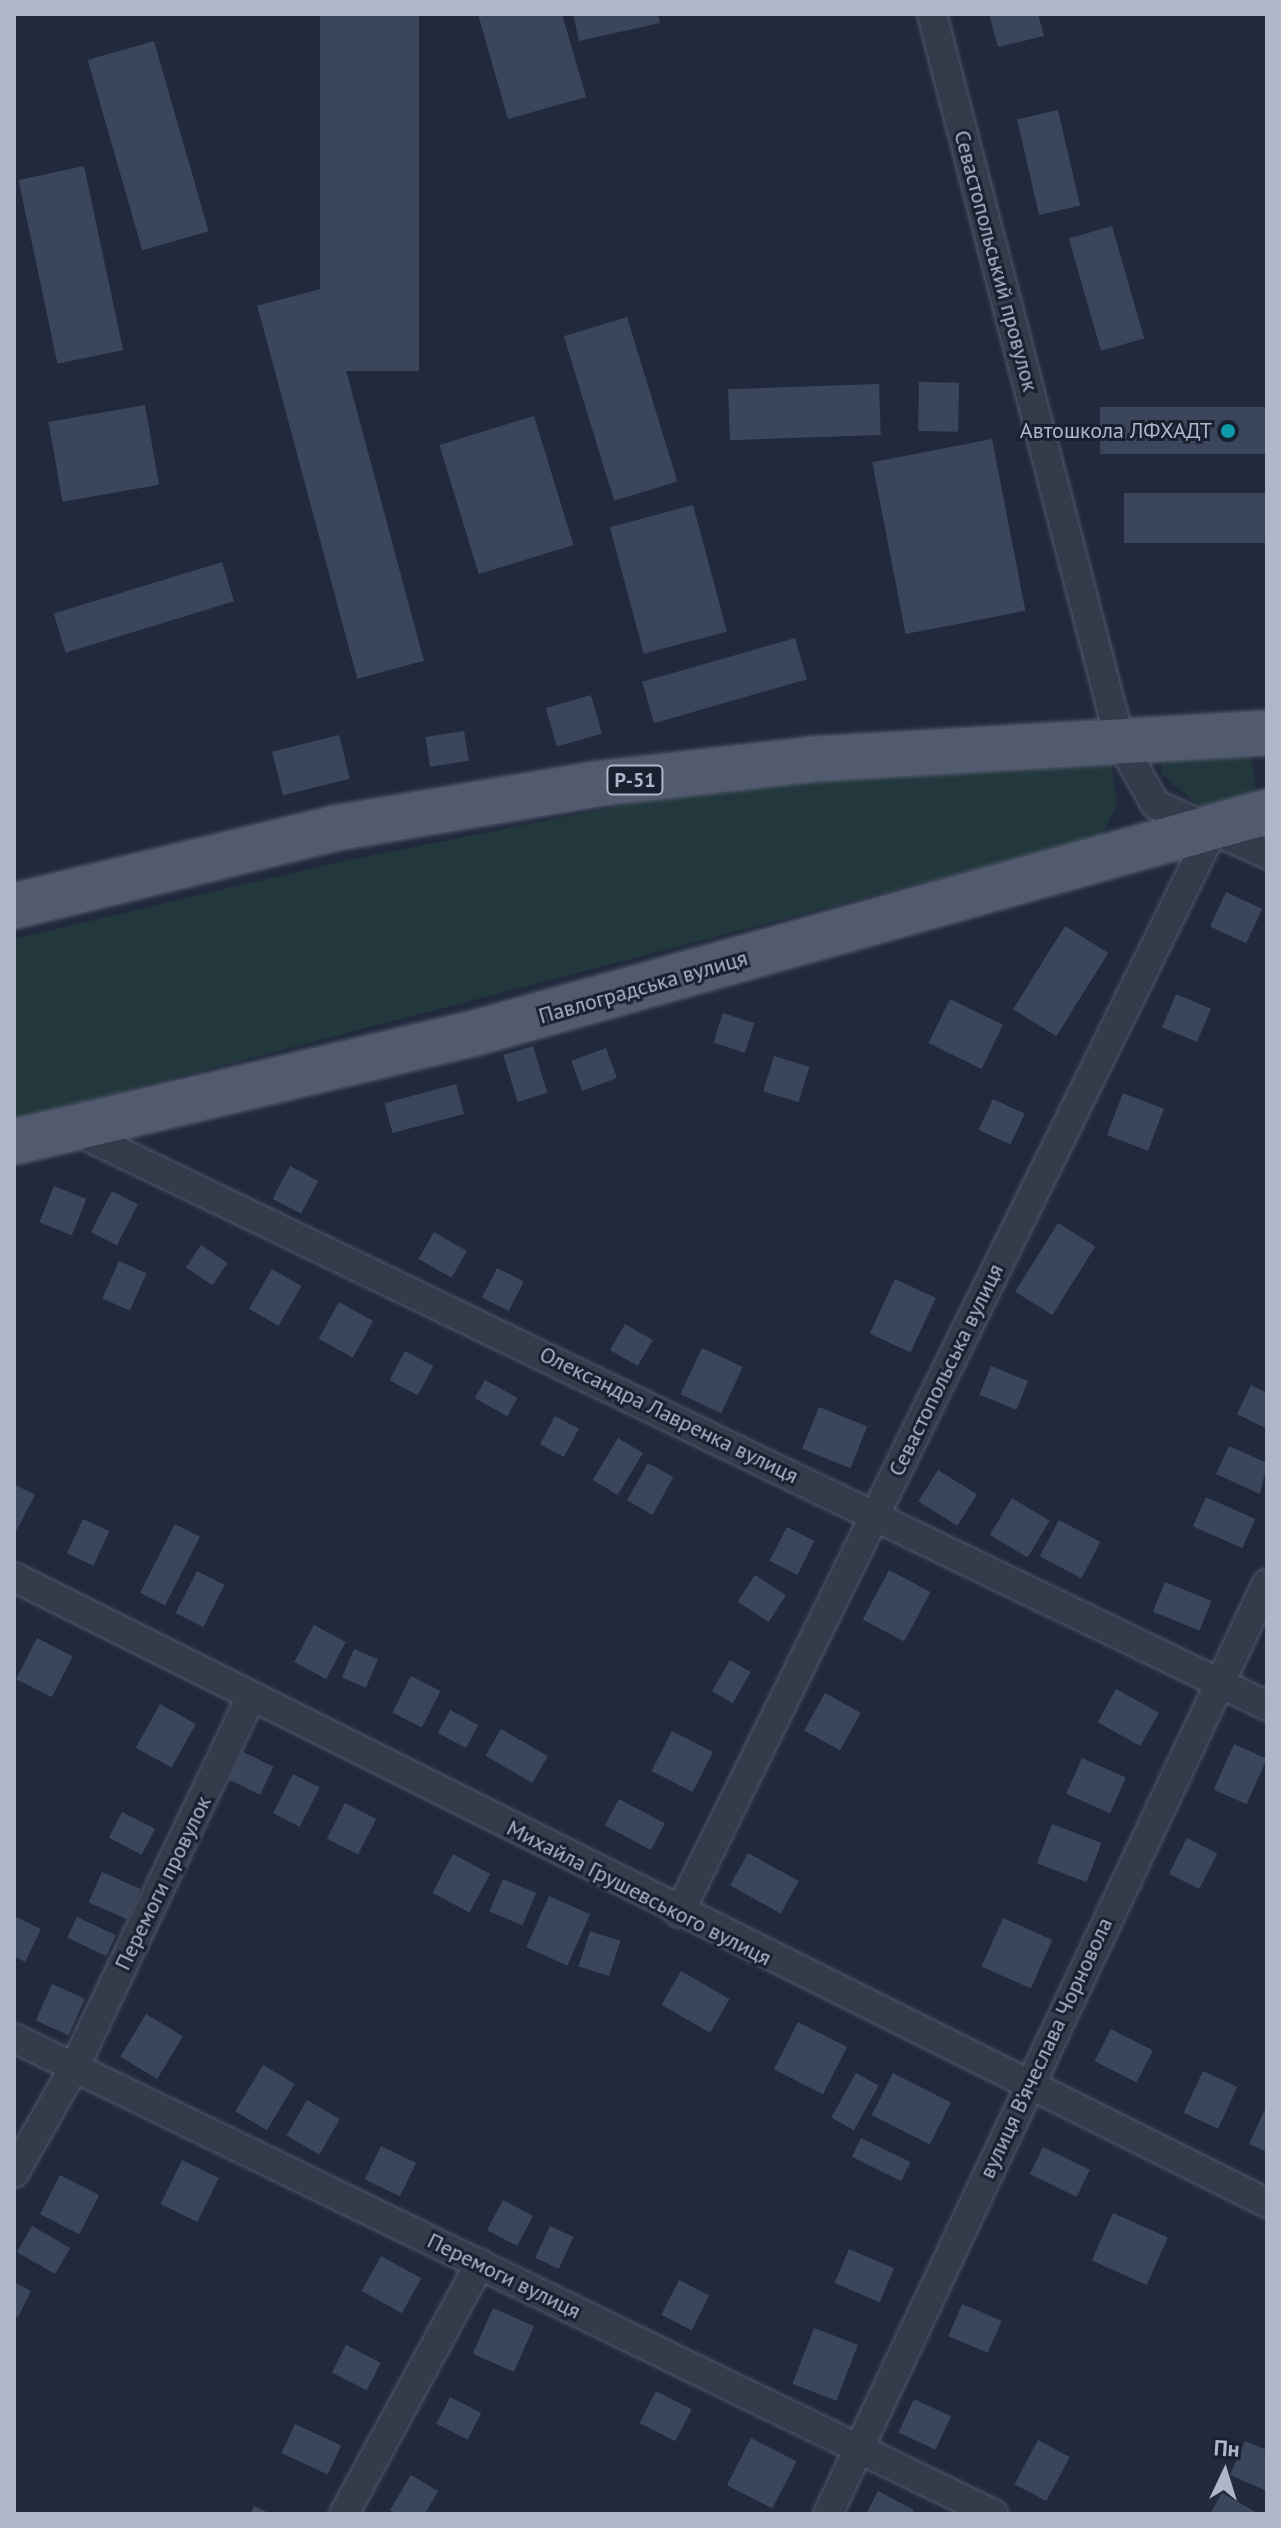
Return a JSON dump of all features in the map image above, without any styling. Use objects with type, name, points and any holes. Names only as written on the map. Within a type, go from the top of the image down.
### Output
[{"type":"main road","name":"Р-51","points":[[14,906],[336,828],[595,784],[814,759],[1267,733]]},
{"type":"main road","name":"Павлоградська вулиця","points":[[14,1142],[475,1033],[1267,812]]},
{"type":"street","name":"Севастопольський провулок","points":[[932,14],[1120,741],[1155,804],[1214,827],[1267,854]]},
{"type":"street","name":"Севастопольська вулиця","points":[[679,1913],[1214,827]]},
{"type":"street","name":"Олександра Лавренка вулиця","points":[[69,1127],[876,1513],[1267,1706]]},
{"type":"street","name":"Михайла Грушевського вулиця","points":[[14,1577],[1026,2089],[1267,2203]]},
{"type":"street","name":"вулиця В’ячеслава Чорновола","points":[[828,2514],[1267,1583]]},
{"type":"street","name":"Перемоги провулок","points":[[14,2173],[74,2068],[251,1697]]},
{"type":"street","name":"Перемоги вулиця","points":[[14,2038],[993,2514]]},
{"type":"street","points":[[344,2514],[480,2264]]},
{"type":"green space","points":[[1229,752],[1252,759],[1256,793],[1237,808],[1198,805],[1161,773],[1162,756]]},
{"type":"green space","points":[[1111,760],[1117,803],[1102,836],[14,1120],[14,939],[340,862],[766,776]]},
{"type":"building","points":[[320,14],[419,14],[419,371],[320,371]]},
{"type":"building","points":[[478,14],[562,14],[586,97],[508,119]]},
{"type":"building","points":[[573,14],[658,14],[660,23],[579,41]]},
{"type":"building","points":[[989,14],[1038,14],[1044,36],[998,47]]},
{"type":"building","points":[[154,41],[209,231],[142,250],[88,60]]},
{"type":"building","points":[[1058,110],[1080,205],[1039,215],[1017,119]]},
{"type":"building","points":[[84,166],[123,350],[58,364],[18,180]]},
{"type":"building","points":[[1112,226],[1144,338],[1101,351],[1069,238]]},
{"type":"building","points":[[324,288],[424,661],[357,679],[257,306]]},
{"type":"building","points":[[627,317],[677,481],[614,501],[564,336]]},
{"type":"building","points":[[919,382],[959,383],[958,432],[918,431]]},
{"type":"building","points":[[879,384],[881,435],[730,440],[728,389]]},
{"type":"building","points":[[145,405],[159,485],[63,502],[48,422]]},
{"type":"building","points":[[1100,407],[1267,407],[1267,454],[1100,454]]},
{"type":"building","points":[[534,416],[573,545],[479,574],[439,445]]},
{"type":"building","points":[[992,439],[1025,611],[906,634],[872,462]]},
{"type":"building","points":[[1124,493],[1267,493],[1267,543],[1124,543]]},
{"type":"building","points":[[693,505],[727,632],[644,654],[610,527]]},
{"type":"building","points":[[222,562],[234,601],[66,653],[54,613]]},
{"type":"building","points":[[795,638],[807,679],[654,723],[642,682]]},
{"type":"building","points":[[591,695],[602,733],[557,746],[546,708]]},
{"type":"building","points":[[464,731],[469,761],[430,767],[425,737]]},
{"type":"building","points":[[339,735],[350,779],[283,795],[272,752]]},
{"type":"building","points":[[1226,892],[1262,909],[1246,943],[1210,926]]},
{"type":"building","points":[[1065,926],[1108,953],[1056,1036],[1013,1009]]},
{"type":"building","points":[[1176,994],[1211,1009],[1197,1042],[1162,1027]]},
{"type":"building","points":[[950,999],[1003,1025],[982,1069],[929,1043]]},
{"type":"building","points":[[723,1013],[754,1023],[745,1053],[713,1042]]},
{"type":"building","points":[[533,1046],[547,1093],[518,1102],[503,1055]]},
{"type":"building","points":[[606,1048],[617,1078],[582,1091],[571,1061]]},
{"type":"building","points":[[774,1056],[809,1067],[799,1102],[763,1091]]},
{"type":"building","points":[[456,1084],[464,1114],[393,1133],[385,1103]]},
{"type":"building","points":[[1123,1093],[1164,1109],[1148,1151],[1107,1135]]},
{"type":"building","points":[[993,1099],[1025,1114],[1010,1145],[979,1130]]},
{"type":"building","points":[[290,1166],[318,1181],[301,1214],[273,1199]]},
{"type":"building","points":[[54,1186],[86,1199],[72,1235],[39,1222]]},
{"type":"building","points":[[112,1191],[138,1204],[117,1245],[91,1232]]},
{"type":"building","points":[[1058,1223],[1095,1246],[1052,1315],[1015,1292]]},
{"type":"building","points":[[434,1232],[467,1251],[451,1278],[418,1259]]},
{"type":"building","points":[[201,1245],[228,1263],[212,1285],[186,1267]]},
{"type":"building","points":[[119,1261],[146,1273],[130,1311],[102,1298]]},
{"type":"building","points":[[497,1268],[524,1282],[509,1311],[482,1297]]},
{"type":"building","points":[[272,1269],[301,1286],[278,1326],[249,1309]]},
{"type":"building","points":[[895,1279],[936,1298],[910,1352],[870,1333]]},
{"type":"building","points":[[339,1302],[373,1321],[353,1358],[319,1339]]},
{"type":"building","points":[[625,1324],[653,1340],[638,1366],[610,1350]]},
{"type":"building","points":[[702,1348],[743,1367],[721,1413],[680,1394]]},
{"type":"building","points":[[405,1351],[433,1366],[418,1395],[390,1380]]},
{"type":"building","points":[[991,1366],[1028,1381],[1016,1410],[979,1395]]},
{"type":"building","points":[[485,1380],[517,1398],[507,1416],[475,1398]]},
{"type":"building","points":[[1251,1385],[1267,1393],[1267,1429],[1237,1414]]},
{"type":"building","points":[[819,1407],[867,1426],[850,1468],[802,1449]]},
{"type":"building","points":[[555,1416],[579,1429],[564,1457],[540,1444]]},
{"type":"building","points":[[618,1438],[643,1453],[618,1495],[593,1480]]},
{"type":"building","points":[[1229,1446],[1267,1463],[1260,1494],[1216,1474]]},
{"type":"building","points":[[648,1463],[673,1477],[653,1515],[627,1501]]},
{"type":"building","points":[[938,1470],[977,1494],[957,1526],[918,1501]]},
{"type":"building","points":[[14,1484],[35,1495],[14,1535]]},
{"type":"building","points":[[1206,1497],[1255,1519],[1242,1548],[1193,1526]]},
{"type":"building","points":[[1012,1498],[1050,1521],[1028,1558],[990,1535]]},
{"type":"building","points":[[83,1519],[109,1531],[93,1566],[67,1553]]},
{"type":"building","points":[[1059,1520],[1100,1542],[1081,1578],[1040,1556]]},
{"type":"building","points":[[175,1524],[200,1537],[165,1605],[140,1593]]},
{"type":"building","points":[[787,1527],[815,1541],[797,1575],[770,1561]]},
{"type":"building","points":[[889,1570],[930,1592],[904,1642],[863,1619]]},
{"type":"building","points":[[197,1571],[225,1585],[203,1627],[176,1613]]},
{"type":"building","points":[[755,1575],[786,1595],[769,1622],[738,1602]]},
{"type":"building","points":[[1165,1582],[1211,1601],[1199,1630],[1153,1612]]},
{"type":"building","points":[[314,1625],[346,1642],[326,1679],[294,1662]]},
{"type":"building","points":[[37,1638],[73,1656],[52,1697],[16,1679]]},
{"type":"building","points":[[354,1649],[378,1659],[366,1688],[342,1678]]},
{"type":"building","points":[[730,1660],[751,1672],[733,1703],[712,1691]]},
{"type":"building","points":[[411,1676],[440,1691],[422,1728],[392,1713]]},
{"type":"building","points":[[1116,1689],[1159,1713],[1140,1746],[1098,1722]]},
{"type":"building","points":[[825,1693],[861,1713],[840,1750],[804,1731]]},
{"type":"building","points":[[160,1704],[196,1724],[172,1768],[136,1748]]},
{"type":"building","points":[[450,1710],[478,1725],[466,1748],[438,1733]]},
{"type":"building","points":[[501,1729],[548,1756],[532,1783],[485,1756]]},
{"type":"building","points":[[672,1731],[713,1752],[693,1792],[652,1771]]},
{"type":"building","points":[[1234,1744],[1267,1759],[1247,1804],[1214,1790]]},
{"type":"building","points":[[243,1752],[274,1767],[260,1795],[229,1780]]},
{"type":"building","points":[[1082,1758],[1126,1778],[1110,1813],[1066,1794]]},
{"type":"building","points":[[293,1774],[320,1788],[300,1827],[273,1813]]},
{"type":"building","points":[[619,1799],[665,1823],[651,1850],[605,1825]]},
{"type":"building","points":[[345,1803],[376,1819],[358,1855],[327,1839]]},
{"type":"building","points":[[122,1812],[155,1829],[142,1855],[109,1838]]},
{"type":"building","points":[[1052,1824],[1101,1843],[1086,1882],[1037,1863]]},
{"type":"building","points":[[1187,1838],[1217,1853],[1199,1889],[1169,1874]]},
{"type":"building","points":[[748,1853],[799,1881],[781,1913],[730,1885]]},
{"type":"building","points":[[453,1854],[490,1874],[469,1913],[432,1893]]},
{"type":"building","points":[[102,1872],[140,1889],[127,1919],[89,1902]]},
{"type":"building","points":[[503,1879],[536,1893],[522,1925],[489,1911]]},
{"type":"building","points":[[549,1896],[590,1914],[567,1965],[526,1947]]},
{"type":"building","points":[[14,1916],[41,1929],[25,1962],[14,1956]]},
{"type":"building","points":[[77,1917],[116,1935],[106,1956],[67,1938]]},
{"type":"building","points":[[1003,1918],[1052,1940],[1031,1988],[981,1966]]},
{"type":"building","points":[[590,1931],[620,1941],[609,1976],[579,1966]]},
{"type":"building","points":[[681,1971],[729,1999],[710,2033],[662,2005]]},
{"type":"building","points":[[52,1984],[85,1999],[69,2035],[36,2021]]},
{"type":"building","points":[[146,2014],[183,2036],[157,2079],[120,2057]]},
{"type":"building","points":[[798,2022],[847,2047],[823,2094],[774,2069]]},
{"type":"building","points":[[1111,2029],[1153,2050],[1137,2082],[1095,2061]]},
{"type":"building","points":[[263,2065],[295,2084],[267,2130],[235,2111]]},
{"type":"building","points":[[1203,2071],[1237,2087],[1218,2129],[1184,2113]]},
{"type":"building","points":[[856,2073],[879,2086],[854,2130],[831,2118]]},
{"type":"building","points":[[893,2073],[951,2103],[930,2144],[872,2115]]},
{"type":"building","points":[[307,2100],[340,2119],[319,2155],[286,2136]]},
{"type":"building","points":[[1267,2105],[1267,2152],[1249,2144]]},
{"type":"building","points":[[861,2138],[910,2162],[901,2181],[852,2157]]},
{"type":"building","points":[[381,2146],[416,2163],[400,2196],[365,2179]]},
{"type":"building","points":[[1043,2147],[1090,2170],[1077,2197],[1030,2174]]},
{"type":"building","points":[[182,2160],[219,2178],[197,2222],[161,2204]]},
{"type":"building","points":[[60,2175],[99,2195],[79,2234],[40,2214]]},
{"type":"building","points":[[503,2200],[533,2216],[517,2246],[487,2230]]},
{"type":"building","points":[[1113,2213],[1168,2237],[1147,2285],[1092,2261]]},
{"type":"building","points":[[32,2226],[70,2248],[55,2274],[17,2252]]},
{"type":"building","points":[[550,2226],[574,2237],[559,2269],[535,2258]]},
{"type":"building","points":[[849,2249],[894,2268],[880,2302],[835,2283]]},
{"type":"building","points":[[381,2256],[421,2278],[402,2313],[362,2291]]},
{"type":"building","points":[[679,2280],[709,2295],[692,2330],[661,2315]]},
{"type":"building","points":[[14,2282],[31,2291],[18,2317],[14,2315]]},
{"type":"building","points":[[962,2304],[1002,2321],[988,2353],[948,2336]]},
{"type":"building","points":[[493,2308],[534,2326],[514,2372],[473,2354]]},
{"type":"building","points":[[814,2328],[858,2345],[836,2401],[792,2384]]},
{"type":"building","points":[[346,2345],[381,2363],[367,2390],[332,2373]]},
{"type":"building","points":[[656,2391],[692,2409],[675,2441],[640,2423]]},
{"type":"building","points":[[450,2397],[481,2413],[468,2440],[436,2424]]},
{"type":"building","points":[[914,2399],[951,2416],[936,2450],[898,2433]]},
{"type":"building","points":[[295,2424],[341,2446],[328,2475],[281,2453]]},
{"type":"building","points":[[751,2438],[796,2461],[772,2508],[727,2485]]},
{"type":"building","points":[[1038,2440],[1070,2457],[1046,2501],[1015,2484]]},
{"type":"building","points":[[1245,2441],[1267,2450],[1267,2491],[1230,2475]]},
{"type":"building","points":[[411,2475],[438,2491],[425,2514],[396,2514],[390,2510]]},
{"type":"building","points":[[878,2491],[914,2510],[912,2514],[866,2514]]},
{"type":"building","points":[[1222,2493],[1259,2514],[1210,2514]]},
{"type":"building","points":[[254,2506],[271,2514],[250,2514]]},
{"type":"place","name":"Автошкола ЛФХАДТ","points":[[1228,431]]}]
